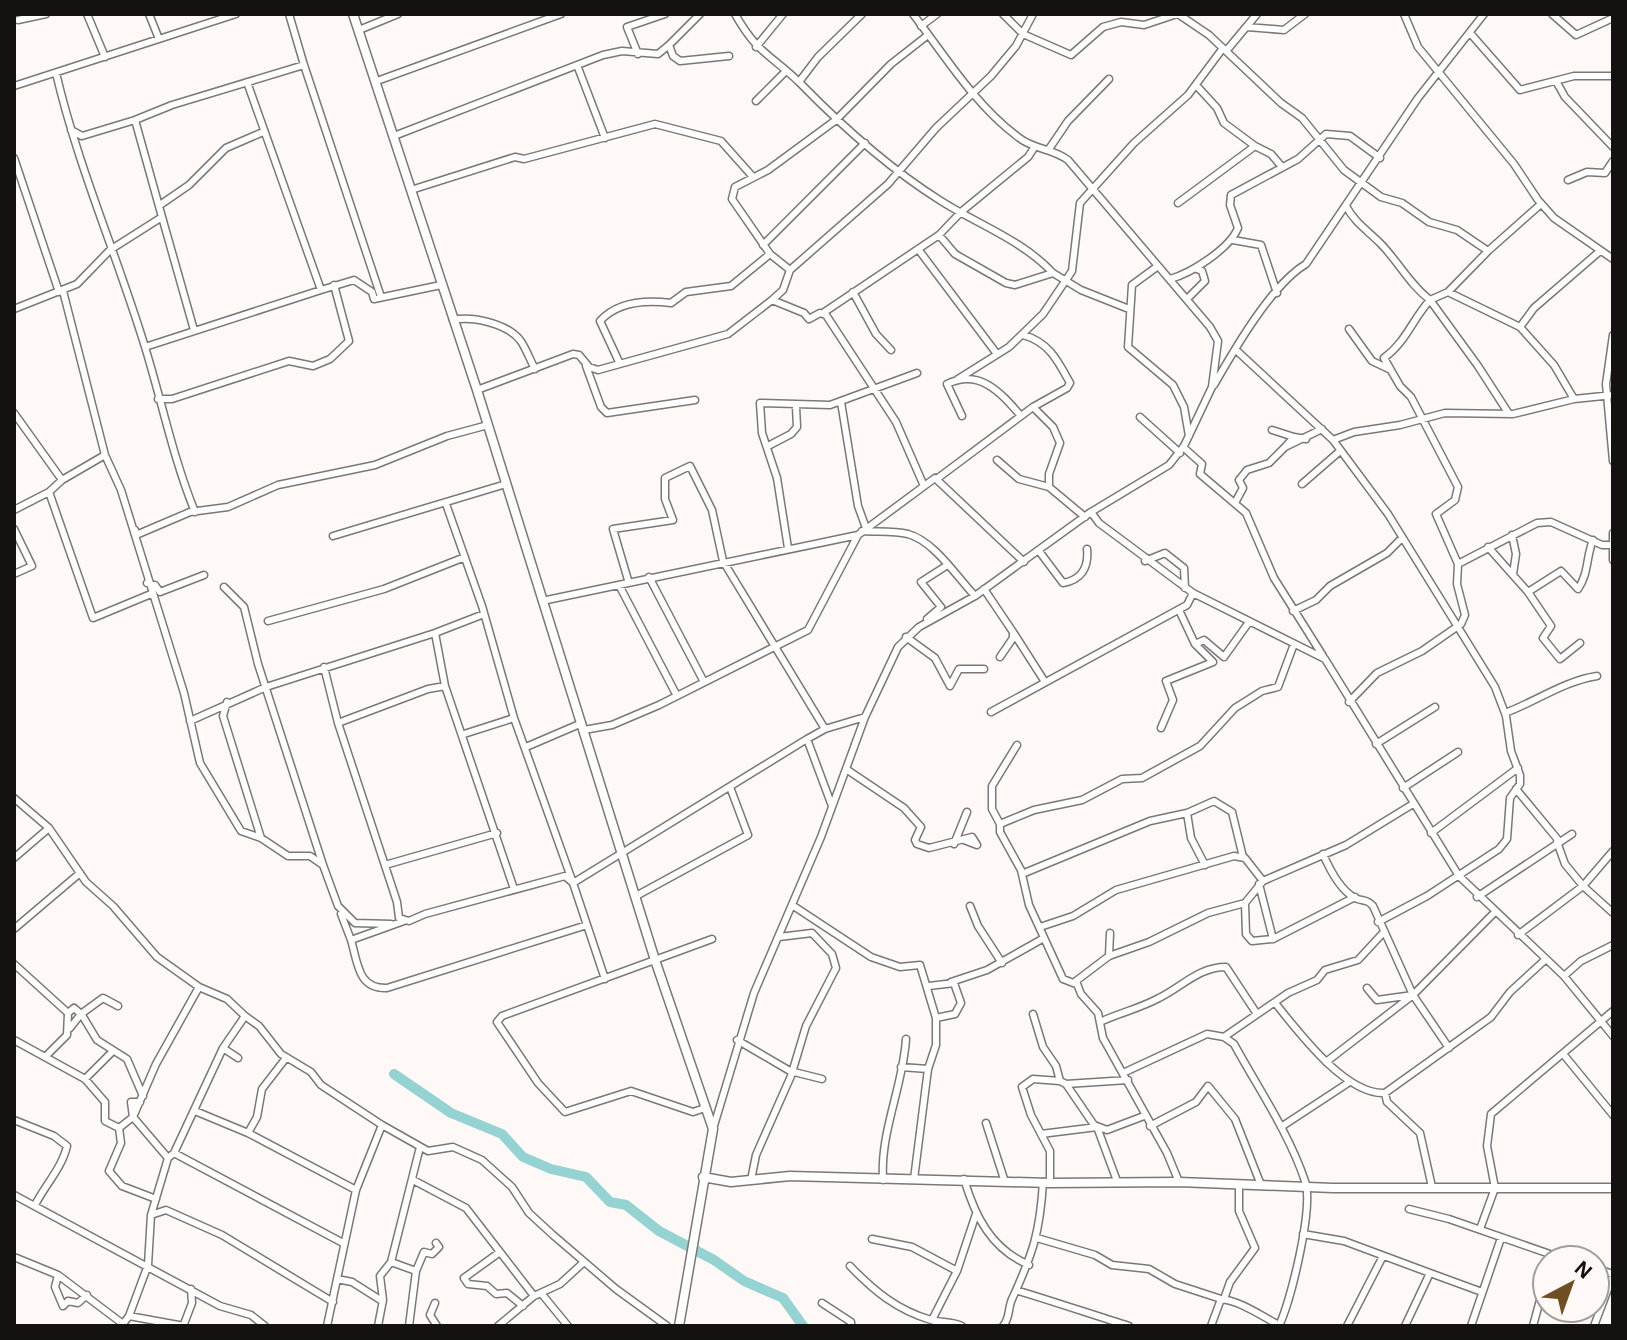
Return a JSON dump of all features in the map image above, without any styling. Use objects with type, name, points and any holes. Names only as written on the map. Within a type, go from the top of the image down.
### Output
[{"type":"street","points":[[18,20],[46,14]]},
{"type":"street","points":[[87,14],[105,57]]},
{"type":"street","points":[[149,14],[159,39]]},
{"type":"street","points":[[14,86],[236,14]]},
{"type":"street","points":[[289,14],[381,297]]},
{"type":"street","points":[[353,14],[477,390],[655,960],[713,1129]]},
{"type":"street","points":[[359,30],[398,14]]},
{"type":"street","points":[[377,81],[561,14]]},
{"type":"street","points":[[638,54],[627,27],[665,14]]},
{"type":"street","points":[[394,136],[577,65],[622,51],[658,54],[700,14]]},
{"type":"street","points":[[735,14],[756,47],[799,82],[836,120],[942,202],[1007,241],[1017,243],[1065,281],[1129,309]]},
{"type":"street","points":[[756,47],[783,14]]},
{"type":"street","points":[[799,82],[818,57],[862,14]]},
{"type":"street","points":[[913,14],[1000,124],[1034,148],[1049,149],[1068,160],[1090,190],[1187,299],[1216,336],[1212,387]]},
{"type":"street","points":[[921,26],[937,14]]},
{"type":"street","points":[[1003,14],[1023,34],[1071,55],[1098,30],[1121,22],[1144,25],[1178,14],[1225,49],[1281,103],[1302,118],[1335,162],[1362,183],[1381,197],[1402,203],[1429,222],[1457,230],[1488,251]]},
{"type":"street","points":[[477,390],[573,354],[598,370],[728,334],[781,293],[790,270],[888,184],[1003,62],[1033,14]]},
{"type":"street","points":[[1118,14],[1121,22]]},
{"type":"street","points":[[962,416],[947,391],[947,384],[1023,335],[1065,281],[1075,263],[1080,203],[1196,85],[1257,14]]},
{"type":"street","points":[[1247,27],[1284,30],[1305,14]]},
{"type":"street","points":[[1404,14],[1418,47],[1514,164],[1541,204],[1554,218],[1613,259]]},
{"type":"street","points":[[919,627],[975,596],[1088,514],[1158,475],[1182,450],[1212,387],[1236,350],[1294,271],[1306,264],[1438,73],[1484,14]]},
{"type":"street","points":[[1552,14],[1576,35],[1613,18]]},
{"type":"street","points":[[1470,33],[1520,90],[1574,76],[1613,76]]},
{"type":"street","points":[[790,270],[770,254],[732,199],[735,187],[836,120],[886,69],[928,35]]},
{"type":"street","points":[[669,45],[673,56],[680,61],[729,56]]},
{"type":"street","points":[[76,146],[82,136],[304,65]]},
{"type":"street","points":[[577,65],[605,138]]},
{"type":"street","points":[[756,101],[785,72]]},
{"type":"street","points":[[56,73],[76,146],[145,347],[158,399],[195,512]]},
{"type":"street","points":[[1049,149],[1068,121],[1109,79]]},
{"type":"street","points":[[1556,81],[1565,97],[1613,147]]},
{"type":"street","points":[[247,82],[321,290]]},
{"type":"street","points":[[1196,85],[1217,108],[1224,123],[1271,154],[1282,167]]},
{"type":"street","points":[[136,120],[134,128],[160,205],[194,330]]},
{"type":"street","points":[[411,190],[515,157],[524,159],[655,124],[721,141],[753,177]]},
{"type":"street","points":[[71,130],[82,136]]},
{"type":"street","points":[[160,205],[189,185],[226,148],[263,132]]},
{"type":"street","points":[[1233,240],[1238,228],[1230,205],[1231,195],[1310,151],[1326,134],[1342,134],[1380,158]]},
{"type":"street","points":[[763,245],[865,143]]},
{"type":"street","points":[[1178,203],[1255,146]]},
{"type":"street","points":[[772,300],[809,319],[823,313],[939,235],[961,212],[1028,157],[1034,148]]},
{"type":"street","points":[[14,158],[61,292],[105,455],[136,535],[195,512],[228,507],[299,478],[375,465],[410,454],[447,436],[488,425]]},
{"type":"street","points":[[1568,180],[1587,172],[1605,173],[1613,161]]},
{"type":"street","points":[[1349,702],[1377,673],[1408,661],[1456,627],[1465,615],[1457,584],[1458,564],[1436,514],[1455,500],[1458,487],[1411,397],[1384,358],[1402,345],[1417,314],[1430,300],[1448,292],[1541,204]]},
{"type":"street","points":[[1346,206],[1353,219],[1379,242],[1407,278],[1430,300],[1509,414]]},
{"type":"street","points":[[14,309],[77,284],[110,250],[162,217]]},
{"type":"street","points":[[939,235],[955,254],[1006,283],[1015,285],[1053,273]]},
{"type":"street","points":[[1170,279],[1197,269],[1216,249],[1233,240],[1261,245],[1277,293]]},
{"type":"street","points":[[918,249],[997,354]]},
{"type":"street","points":[[1520,327],[1534,308],[1600,251]]},
{"type":"street","points":[[620,364],[600,321],[608,312],[651,299],[671,303],[686,292],[723,289],[749,274],[770,254]]},
{"type":"street","points":[[1158,266],[1132,285],[1128,347],[1173,385],[1184,407],[1189,436]]},
{"type":"street","points":[[1187,299],[1205,281],[1202,271],[1197,269]]},
{"type":"street","points":[[145,347],[354,280],[372,292],[374,299],[441,285]]},
{"type":"street","points":[[158,399],[168,400],[289,361],[313,366],[330,359],[349,341],[334,285]]},
{"type":"street","points":[[853,292],[876,334],[891,350]]},
{"type":"street","points":[[1448,292],[1520,327],[1554,365],[1574,399]]},
{"type":"street","points":[[781,293],[787,306]]},
{"type":"street","points":[[823,313],[896,422],[924,486]]},
{"type":"street","points":[[453,320],[465,317],[510,331],[520,340],[535,369]]},
{"type":"street","points":[[1349,329],[1372,361],[1389,369]]},
{"type":"street","points":[[526,747],[583,726],[612,725],[677,696],[810,627],[862,531],[1033,407],[1059,394],[1070,383],[1044,343],[1023,335]]},
{"type":"street","points":[[1613,335],[1606,384],[1611,395],[1613,461]]},
{"type":"street","points":[[1236,350],[1333,440],[1402,538],[1489,675],[1505,713],[1520,784],[1510,798],[1507,839],[1499,849],[1459,876],[1378,922]]},
{"type":"street","points":[[583,358],[601,407],[607,413],[695,400]]},
{"type":"street","points":[[788,548],[777,478],[762,433],[760,403],[796,407],[841,402],[873,391],[899,377],[917,373]]},
{"type":"street","points":[[958,379],[991,385],[1021,416]]},
{"type":"street","points":[[1595,396],[1606,384]]},
{"type":"street","points":[[1333,440],[1354,432],[1450,412],[1509,414],[1574,399],[1611,395]]},
{"type":"street","points":[[162,412],[168,400]]},
{"type":"street","points":[[841,402],[862,531]]},
{"type":"street","points":[[768,446],[791,434],[797,427],[796,407]]},
{"type":"street","points":[[1033,407],[1053,427],[1060,443],[1049,474],[1049,487]]},
{"type":"street","points":[[14,413],[62,480]]},
{"type":"street","points":[[1140,417],[1202,464],[1200,474],[1236,501],[1256,532],[1274,578],[1293,611],[1459,876],[1477,897],[1564,976],[1613,1036]]},
{"type":"street","points":[[1285,447],[1322,429]]},
{"type":"street","points":[[1272,430],[1306,439]]},
{"type":"street","points":[[1236,501],[1243,488],[1239,480],[1247,470],[1269,463],[1294,437]]},
{"type":"street","points":[[1302,484],[1340,451]]},
{"type":"street","points":[[14,510],[49,492],[62,480],[105,455]]},
{"type":"street","points":[[997,460],[1019,479],[1049,487],[1088,514],[1145,561],[1193,593],[1294,644],[1313,650],[1325,659]]},
{"type":"street","points":[[628,580],[613,529],[673,520],[662,484],[665,478],[687,466],[693,469],[712,510],[723,561],[825,729]]},
{"type":"street","points":[[938,478],[1024,562]]},
{"type":"street","points":[[333,536],[506,484]]},
{"type":"street","points":[[121,490],[200,763],[236,826],[247,836],[261,838]]},
{"type":"street","points":[[49,492],[93,618],[151,594]]},
{"type":"street","points":[[446,504],[484,614],[514,718],[605,979]]},
{"type":"street","points":[[1458,564],[1537,523],[1551,522],[1610,545]]},
{"type":"street","points":[[14,529],[32,566],[14,574]]},
{"type":"street","points":[[542,601],[862,531],[908,534],[927,545],[975,596]]},
{"type":"street","points":[[1613,533],[1610,545],[1613,560]]},
{"type":"street","points":[[1512,535],[1516,554],[1513,574]]},
{"type":"street","points":[[1293,611],[1316,600],[1330,586],[1387,553],[1402,538]]},
{"type":"street","points":[[1528,592],[1561,571],[1578,589],[1589,566],[1588,553],[1593,540]]},
{"type":"street","points":[[1495,559],[1497,542]]},
{"type":"street","points":[[1488,547],[1495,559],[1528,592],[1551,626],[1543,638],[1560,659],[1580,643]]},
{"type":"street","points":[[1039,551],[1063,583],[1075,581],[1084,571],[1087,549]]},
{"type":"street","points":[[1145,561],[1165,553],[1184,568],[1185,588]]},
{"type":"street","points":[[268,621],[384,589],[465,557]]},
{"type":"street","points":[[679,1326],[703,1177],[737,1040],[890,661],[906,637],[941,607],[921,582],[946,566]]},
{"type":"street","points":[[147,583],[155,585],[160,592],[204,575]]},
{"type":"street","points":[[649,577],[704,682]]},
{"type":"street","points":[[619,585],[677,696]]},
{"type":"street","points":[[224,587],[244,607],[266,687],[362,979],[375,988],[387,988],[587,925]]},
{"type":"street","points":[[984,589],[1045,682]]},
{"type":"street","points":[[991,712],[1179,610],[1187,605],[1193,593]]},
{"type":"street","points":[[1161,728],[1173,700],[1166,681],[1213,662],[1195,644],[1179,610]]},
{"type":"street","points":[[190,721],[266,687],[435,633],[484,614]]},
{"type":"street","points":[[1195,644],[1204,640],[1224,657],[1249,622]]},
{"type":"street","points":[[1000,657],[1013,638],[1013,632]]},
{"type":"street","points":[[435,633],[445,686],[464,734],[514,889]]},
{"type":"street","points":[[906,637],[935,658],[950,686],[959,669],[984,669]]},
{"type":"street","points":[[1000,824],[1034,810],[1082,800],[1122,779],[1142,778],[1200,746],[1235,708],[1262,691],[1278,687],[1294,644]]},
{"type":"street","points":[[324,667],[338,723],[385,865],[399,918],[404,921]]},
{"type":"street","points":[[1505,713],[1527,707],[1537,698],[1576,681],[1597,676]]},
{"type":"street","points":[[338,723],[428,689],[445,686]]},
{"type":"street","points":[[227,702],[223,716],[261,838],[270,847],[288,856],[310,856],[323,865]]},
{"type":"street","points":[[1376,744],[1435,707]]},
{"type":"street","points":[[573,883],[807,739],[825,729],[865,717]]},
{"type":"street","points":[[464,734],[514,718]]},
{"type":"street","points":[[807,739],[832,806]]},
{"type":"street","points":[[1017,745],[992,786],[992,809],[1000,824],[1000,832],[1022,874],[1044,938],[1063,979],[1076,984],[1096,1009],[1103,1038],[1167,1153],[1179,1182]]},
{"type":"street","points":[[1403,788],[1458,752]]},
{"type":"street","points":[[1431,833],[1518,768]]},
{"type":"street","points":[[846,769],[912,814],[921,827],[915,840],[917,844],[929,848],[964,840]]},
{"type":"street","points":[[636,896],[748,835],[730,787]]},
{"type":"street","points":[[1516,789],[1558,842],[1565,864],[1583,886],[1613,913]]},
{"type":"street","points":[[14,798],[49,828],[80,873],[157,957],[199,987],[227,999],[286,1058],[311,1072],[321,1085],[382,1125],[420,1147],[439,1152],[453,1147],[482,1160],[512,1187],[529,1213],[584,1262],[667,1326]]},
{"type":"street","points":[[1022,874],[1150,821],[1187,813],[1214,801],[1232,812],[1243,857],[1261,882],[1273,939]]},
{"type":"street","points":[[1076,984],[1078,978],[1109,956],[1149,942],[1208,913],[1245,903],[1261,882],[1346,845],[1413,804]]},
{"type":"street","points":[[954,844],[967,812]]},
{"type":"street","points":[[1187,813],[1191,838],[1205,865]]},
{"type":"street","points":[[14,858],[49,828]]},
{"type":"street","points":[[385,865],[497,833]]},
{"type":"street","points":[[1477,897],[1572,834]]},
{"type":"street","points":[[1518,935],[1583,886],[1613,851]]},
{"type":"street","points":[[1323,854],[1333,872],[1355,897],[1369,901],[1398,957],[1413,995],[1449,1048]]},
{"type":"street","points":[[1040,927],[1048,921],[1073,916],[1116,890],[1234,856],[1243,857]]},
{"type":"street","points":[[14,929],[80,873]]},
{"type":"street","points":[[351,940],[391,924],[560,876],[573,883]]},
{"type":"street","points":[[1245,903],[1246,934],[1252,941],[1273,939],[1355,897]]},
{"type":"street","points":[[792,905],[871,957],[900,967],[920,965],[929,986],[936,1018],[936,1045],[928,1069],[914,1179]]},
{"type":"street","points":[[338,906],[355,923],[391,924]]},
{"type":"street","points":[[970,906],[1002,963]]},
{"type":"street","points":[[1326,1062],[1413,995],[1494,913]]},
{"type":"street","points":[[751,1180],[756,1155],[806,1026],[822,1001],[836,963],[832,954],[812,933],[779,937]]},
{"type":"street","points":[[1109,956],[1110,933]]},
{"type":"street","points":[[1224,1037],[1302,985],[1317,980],[1325,970],[1358,960],[1383,933]]},
{"type":"street","points":[[929,986],[951,982],[1002,963],[1044,938]]},
{"type":"street","points":[[705,1108],[693,1112],[631,1091],[565,1112],[538,1083],[498,1028],[497,1022],[502,1016],[712,939]]},
{"type":"street","points":[[1564,976],[1581,961],[1613,945]]},
{"type":"street","points":[[1276,1004],[1326,1062],[1342,1072],[1348,1083],[1372,1093],[1385,1093],[1491,1017],[1510,992],[1546,959]]},
{"type":"street","points":[[14,964],[68,1013]]},
{"type":"street","points":[[1100,1022],[1157,1000],[1203,969],[1216,967],[1226,967],[1257,1014]]},
{"type":"street","points":[[936,1018],[955,1014],[960,1008],[956,984],[951,982]]},
{"type":"street","points":[[119,1128],[133,1117],[199,987]]},
{"type":"street","points":[[1367,988],[1377,1000],[1413,995]]},
{"type":"street","points":[[47,1055],[81,1014],[103,998],[118,1006]]},
{"type":"street","points":[[67,1032],[68,1013],[74,1008],[97,1040],[127,1059],[141,1099]]},
{"type":"street","points":[[1480,1229],[1495,1188],[1487,1146],[1491,1114],[1545,1065],[1564,1055],[1613,1011]]},
{"type":"street","points":[[1033,1014],[1043,1047],[1063,1082],[1097,1127],[1117,1181]]},
{"type":"street","points":[[14,1257],[58,1275],[122,1325],[129,1316],[148,1265],[151,1215],[171,1156],[223,1048],[245,1016]]},
{"type":"street","points":[[1003,1326],[1010,1318],[1008,1310],[1029,1265],[1037,1238],[1050,1151],[1022,1087],[1033,1079],[1063,1082],[1126,1076],[1207,1034],[1224,1037],[1234,1044],[1281,1127],[1307,1184],[1303,1234],[1279,1326],[1238,1303],[1175,1284],[1149,1269],[1112,1265],[1095,1255],[1037,1238]]},
{"type":"street","points":[[883,1180],[882,1144],[895,1106],[906,1039]]},
{"type":"street","points":[[14,1040],[47,1055],[85,1079],[105,1102],[105,1121],[119,1128]]},
{"type":"street","points":[[737,1040],[790,1071],[822,1079]]},
{"type":"street","points":[[223,1048],[238,1058]]},
{"type":"street","points":[[85,1079],[112,1052]]},
{"type":"street","points":[[1564,1055],[1613,1115]]},
{"type":"street","points":[[248,1133],[257,1117],[262,1089],[286,1058]]},
{"type":"street","points":[[901,1067],[928,1069]]},
{"type":"street","points":[[1281,1127],[1348,1083]]},
{"type":"street","points":[[1150,1126],[1196,1102],[1208,1086],[1235,1119],[1261,1185]]},
{"type":"street","points":[[1385,1093],[1387,1102],[1420,1133],[1432,1187]]},
{"type":"street","points":[[195,1111],[248,1133],[356,1190]]},
{"type":"street","points":[[1041,1134],[1097,1127],[1118,1128],[1144,1116]]},
{"type":"street","points":[[133,1117],[171,1156],[343,1243]]},
{"type":"street","points":[[14,1120],[54,1136],[67,1146],[63,1161],[48,1177],[35,1205]]},
{"type":"street","points":[[986,1123],[1004,1179]]},
{"type":"street","points":[[327,1326],[356,1190],[382,1125]]},
{"type":"street","points":[[119,1128],[121,1143],[109,1171],[122,1186],[156,1199]]},
{"type":"street","points":[[378,1326],[382,1301],[380,1276],[391,1262],[420,1147]]},
{"type":"street","points":[[703,1177],[726,1182],[790,1176],[883,1180],[1613,1188]]},
{"type":"street","points":[[964,1179],[976,1214],[995,1241],[1029,1265]]},
{"type":"street","points":[[413,1180],[466,1208],[500,1252],[568,1326]]},
{"type":"street","points":[[1211,1326],[1230,1282],[1255,1248],[1239,1211],[1239,1184]]},
{"type":"street","points":[[14,1195],[220,1306],[251,1315],[265,1326]]},
{"type":"street","points":[[1409,1209],[1480,1229],[1531,1249]]},
{"type":"street","points":[[151,1215],[166,1210],[222,1235],[333,1302]]},
{"type":"street","points":[[932,1320],[957,1271],[976,1214]]},
{"type":"street","points":[[1303,1234],[1344,1241],[1482,1292]]},
{"type":"street","points":[[1471,1326],[1501,1238]]},
{"type":"street","points":[[872,1239],[912,1247],[957,1271]]},
{"type":"street","points":[[409,1326],[416,1271],[422,1263],[424,1252],[432,1254],[439,1247],[436,1243]]},
{"type":"street","points":[[500,1252],[464,1278],[468,1284],[487,1286],[496,1294],[507,1293],[523,1306]]},
{"type":"street","points":[[1347,1326],[1383,1256]]},
{"type":"street","points":[[391,1262],[416,1271]]},
{"type":"street","points":[[498,1326],[537,1294],[560,1284],[584,1262]]},
{"type":"street","points":[[850,1266],[886,1301],[932,1320],[950,1321],[962,1326]]},
{"type":"street","points":[[1405,1326],[1430,1273]]},
{"type":"street","points":[[58,1275],[55,1287],[63,1306],[68,1301],[78,1303],[87,1295]]},
{"type":"street","points":[[1594,1326],[1613,1275]]},
{"type":"street","points":[[337,1279],[365,1290],[382,1301]]},
{"type":"street","points":[[365,1290],[381,1287]]},
{"type":"street","points":[[129,1316],[184,1325],[192,1303],[191,1288]]},
{"type":"street","points":[[1016,1290],[1129,1326]]},
{"type":"street","points":[[435,1303],[430,1315],[437,1326]]},
{"type":"street","points":[[822,1303],[851,1322],[851,1326]]},
{"type":"street","points":[[651,1326],[658,1318]]},
{"type":"waterway","points":[[394,1074],[451,1113],[502,1134],[523,1157],[551,1169],[586,1177],[610,1202],[626,1205],[659,1231],[714,1260],[744,1281],[783,1298],[803,1326]]}]
